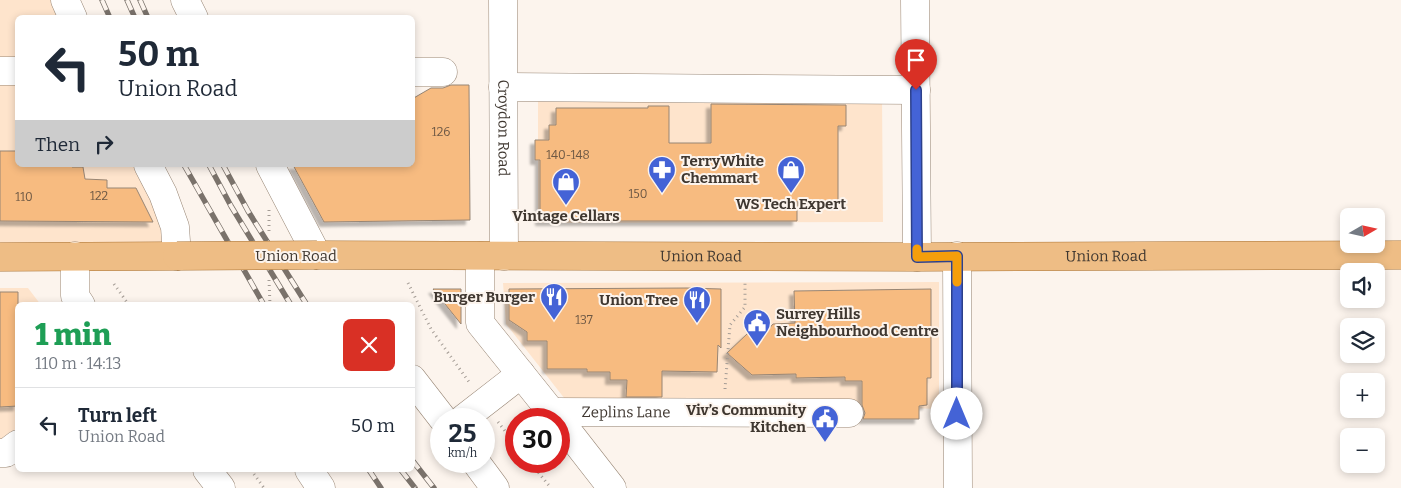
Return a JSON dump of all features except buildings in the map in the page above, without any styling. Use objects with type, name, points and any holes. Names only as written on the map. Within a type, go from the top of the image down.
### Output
[{"type":"main road","name":"Union Road","points":[[0,257],[317,255],[1401,256]]},
{"type":"street","points":[[65,0],[72,15]]},
{"type":"street","points":[[185,0],[192,15]]},
{"type":"street","name":"Croydon Road","points":[[503,0],[503,88],[492,256],[480,324],[549,408]]},
{"type":"street","points":[[915,0],[917,257]]},
{"type":"street","points":[[0,71],[15,71]]},
{"type":"street","points":[[415,72],[443,72]]},
{"type":"street","points":[[503,88],[916,90]]},
{"type":"street","points":[[149,167],[163,194],[175,227],[177,256]]},
{"type":"street","points":[[271,167],[317,255]]},
{"type":"street","points":[[75,256],[75,296],[79,302]]},
{"type":"street","points":[[957,256],[958,488]]},
{"type":"street","points":[[476,408],[521,374]]},
{"type":"street","points":[[415,383],[434,408]]},
{"type":"street","name":"Zeplins Lane","points":[[570,417],[726,412],[849,413]]},
{"type":"street","name":"Croydon Road","points":[[570,435],[612,488]]},
{"type":"street","points":[[0,454],[6,453],[15,446]]},
{"type":"street","points":[[209,472],[221,488]]},
{"type":"street","points":[[310,472],[321,488]]},
{"type":"street","points":[[484,473],[495,488]]},
{"type":"path","points":[[726,412],[725,380],[730,325],[745,307],[745,256]]},
{"type":"path","points":[[408,283],[472,408]]},
{"type":"path","points":[[114,284],[127,302]]},
{"type":"path","points":[[495,428],[505,436]]},
{"type":"path","points":[[252,472],[264,488]]},
{"type":"path","points":[[539,473],[551,488]]},
{"type":"shaded area","points":[[0,0],[65,0],[72,15],[15,15],[15,167],[149,167],[177,256],[0,256]]},
{"type":"shaded area","points":[[538,95],[882,97],[883,222],[538,223]]},
{"type":"shaded area","points":[[939,282],[939,409],[767,403],[572,408],[506,324],[503,283]]},
{"type":"shaded area","points":[[0,288],[28,288],[39,302],[15,302],[15,430],[0,441]]},
{"type":"railway","points":[[102,0],[109,15]]},
{"type":"railway","points":[[127,0],[134,15]]},
{"type":"railway","points":[[140,0],[147,15]]},
{"type":"railway","points":[[185,167],[262,302]]},
{"type":"railway","points":[[210,167],[231,206],[289,302]]},
{"type":"railway","points":[[224,167],[248,211],[305,302]]},
{"type":"railway","points":[[415,464],[434,488]]},
{"type":"railway","points":[[370,472],[381,488]]},
{"type":"railway","points":[[403,472],[415,488]]},
{"type":"slow traffic","points":[[917,249],[917,257],[957,256],[957,282]]},
{"type":"place","name":"TerryWhite Chemmart","points":[[662,194]]},
{"type":"place","name":"WS Tech Expert","points":[[791,194]]},
{"type":"place","name":"Vintage Cellars","points":[[566,206]]},
{"type":"place","name":"Burger Burger","points":[[554,321]]},
{"type":"place","name":"Union Tree","points":[[697,324]]},
{"type":"place","name":"Surrey Hills Neighbourhood Centre","points":[[757,347]]},
{"type":"place","name":"Viv’s Community Kitchen","points":[[825,443]]},
{"type":"route","points":[[916,90],[917,257],[957,256],[957,414]]}]
